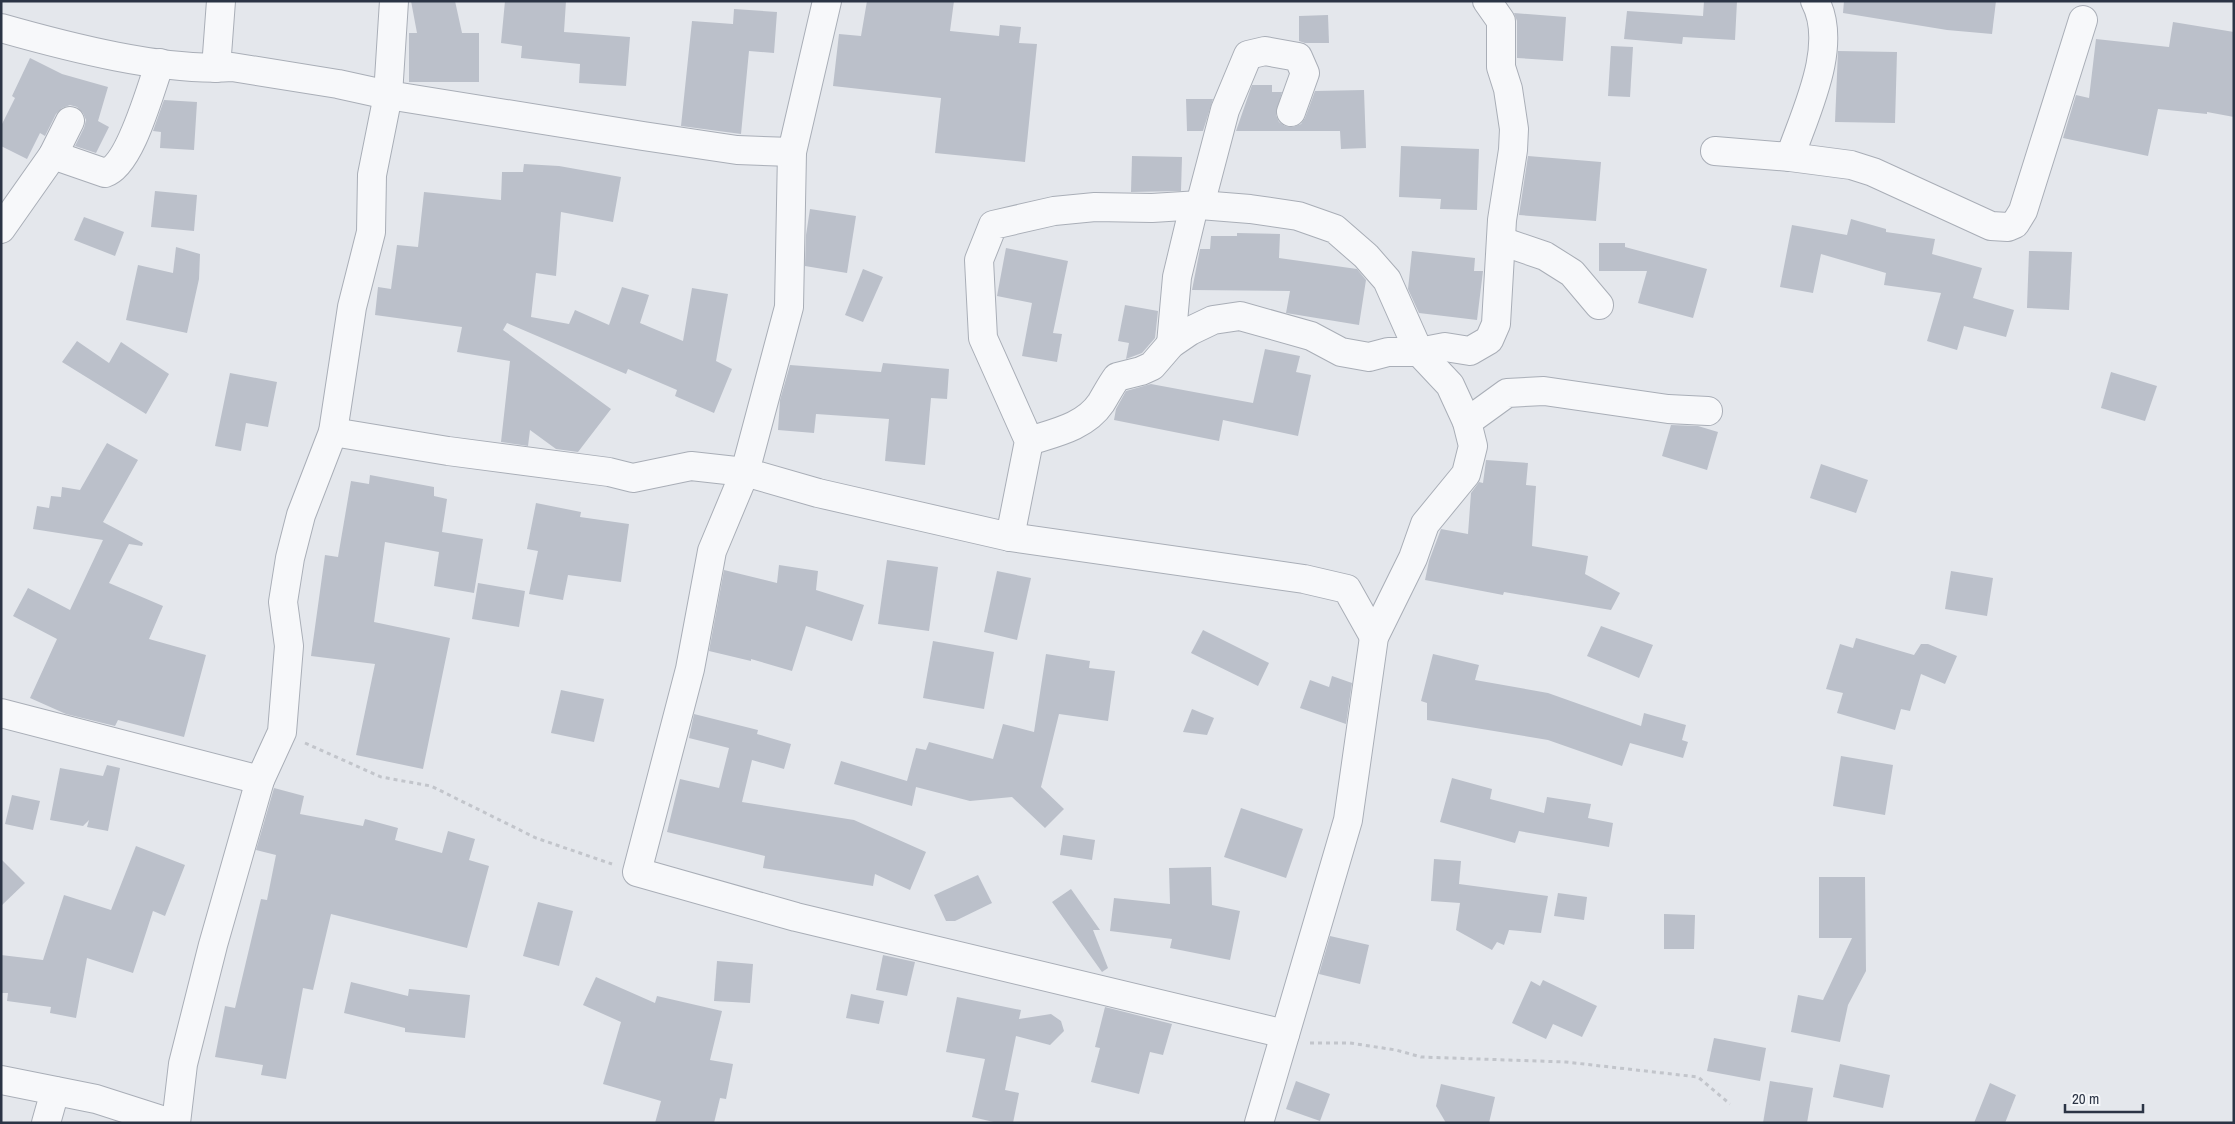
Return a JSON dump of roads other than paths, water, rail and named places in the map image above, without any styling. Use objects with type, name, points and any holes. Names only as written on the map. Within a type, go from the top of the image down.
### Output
[{"type":"street","points":[[216,68],[221,1]]},
{"type":"street","points":[[176,1123],[186,1054],[213,945],[260,780],[282,732],[289,646],[283,602],[290,558],[302,515],[333,432],[352,307],[371,232],[372,175],[388,95],[394,1]]},
{"type":"street","points":[[827,1],[792,152],[789,307],[745,472],[712,551],[690,669],[637,872],[796,917],[1283,1038]]},
{"type":"street","points":[[1029,441],[1067,430],[1100,405],[1117,377],[1152,366],[1171,344],[1190,331],[1213,320],[1240,316],[1311,336],[1341,352],[1369,357],[1388,352],[1419,352],[1445,347],[1470,351],[1489,340],[1496,324],[1502,220],[1513,150],[1514,129],[1508,88],[1501,68],[1501,21],[1487,1]]},
{"type":"street","points":[[1790,157],[1823,56],[1824,29],[1820,10],[1815,1]]},
{"type":"street","points":[[1715,151],[1790,157],[1851,165],[1873,172],[1982,224],[2008,227],[2015,224],[2023,212],[2083,20]]},
{"type":"street","points":[[1,28],[81,48],[160,63],[216,68],[232,67],[338,84],[388,95],[737,150],[792,152]]},
{"type":"street","points":[[1171,344],[1177,277],[1225,110],[1248,55],[1264,51],[1298,57],[1305,74],[1291,112]]},
{"type":"street","points":[[53,155],[105,173],[112,171],[120,162],[138,127],[160,63]]},
{"type":"street","points":[[1,228],[53,155],[70,121]]},
{"type":"street","points":[[1010,537],[1029,441],[983,338],[979,260],[993,225],[1054,211],[1095,207],[1197,206],[1250,209],[1298,216],[1335,229],[1366,256],[1387,280],[1419,352],[1450,385],[1467,422],[1473,446],[1466,474],[1424,524],[1413,558],[1374,637],[1348,820],[1323,913],[1283,1038],[1259,1123]]},
{"type":"street","points":[[1501,241],[1544,256],[1572,273],[1599,305]]},
{"type":"street","points":[[1467,422],[1507,393],[1544,391],[1668,409],[1708,411]]},
{"type":"street","points":[[333,432],[448,451],[609,472],[633,478],[691,466],[745,472],[818,494],[1010,537],[1267,574],[1347,589],[1374,637]]},
{"type":"street","points":[[1,714],[260,780]]},
{"type":"street","points":[[1,1080],[96,1099],[171,1123]]},
{"type":"street","points":[[46,1123],[55,1091]]}]
